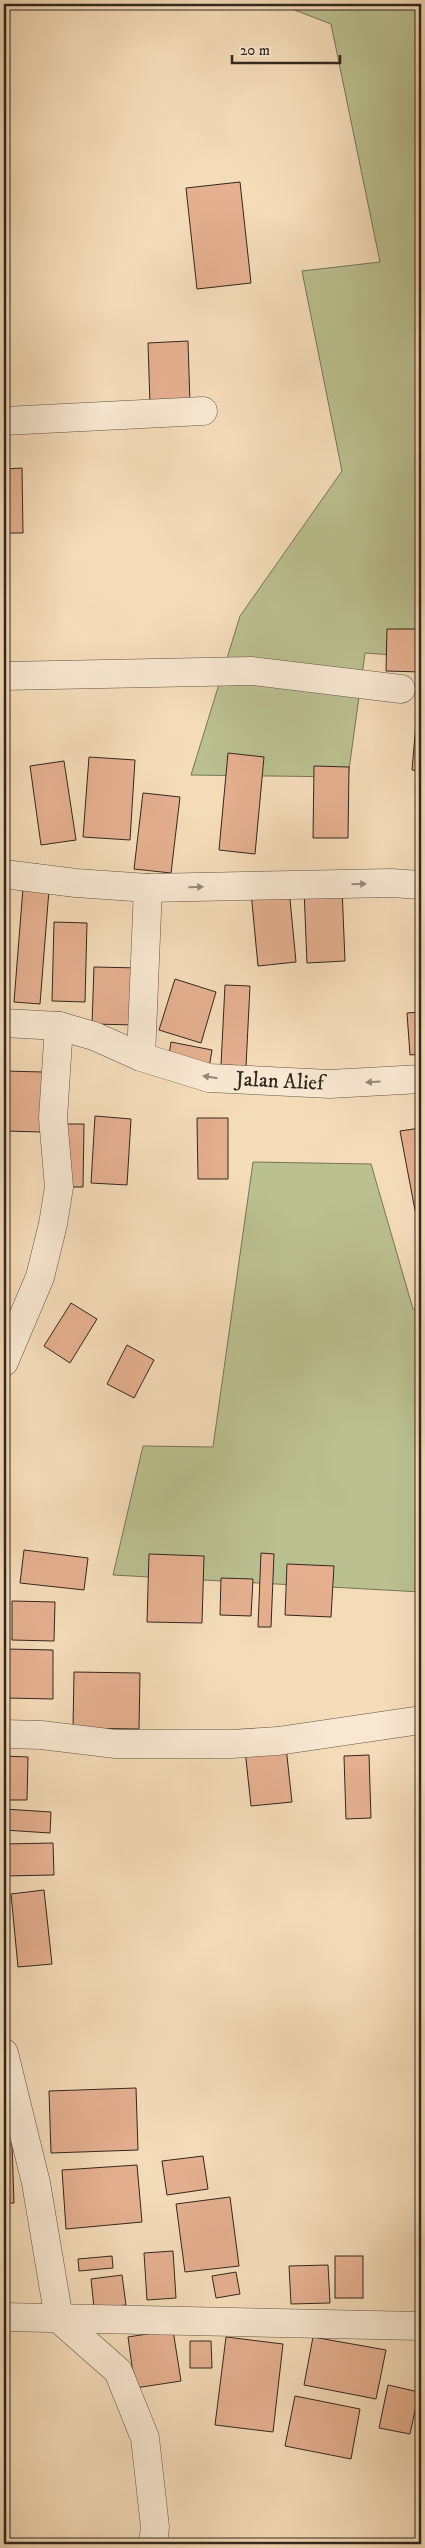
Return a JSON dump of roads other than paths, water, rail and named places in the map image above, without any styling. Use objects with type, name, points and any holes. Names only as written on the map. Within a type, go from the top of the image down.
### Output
[{"type":"street","points":[[4,421],[203,411]]},
{"type":"street","points":[[4,676],[252,671],[401,689]]},
{"type":"street","points":[[4,874],[76,883],[148,888],[391,883],[421,885]]},
{"type":"street","points":[[142,1057],[148,888]]},
{"type":"street","name":"Jalan Alief","points":[[4,1023],[59,1026],[94,1036],[142,1057],[208,1078],[330,1084],[421,1080]]},
{"type":"street","points":[[4,1362],[40,1277],[54,1224],[59,1187],[53,1118],[59,1026]]},
{"type":"street","points":[[4,1734],[41,1735],[116,1744],[231,1744],[278,1741],[421,1720]]},
{"type":"street","points":[[4,2053],[36,2183],[59,2319],[118,2372],[145,2438],[154,2527],[153,2544]]},
{"type":"street","points":[[4,2317],[421,2326]]}]
